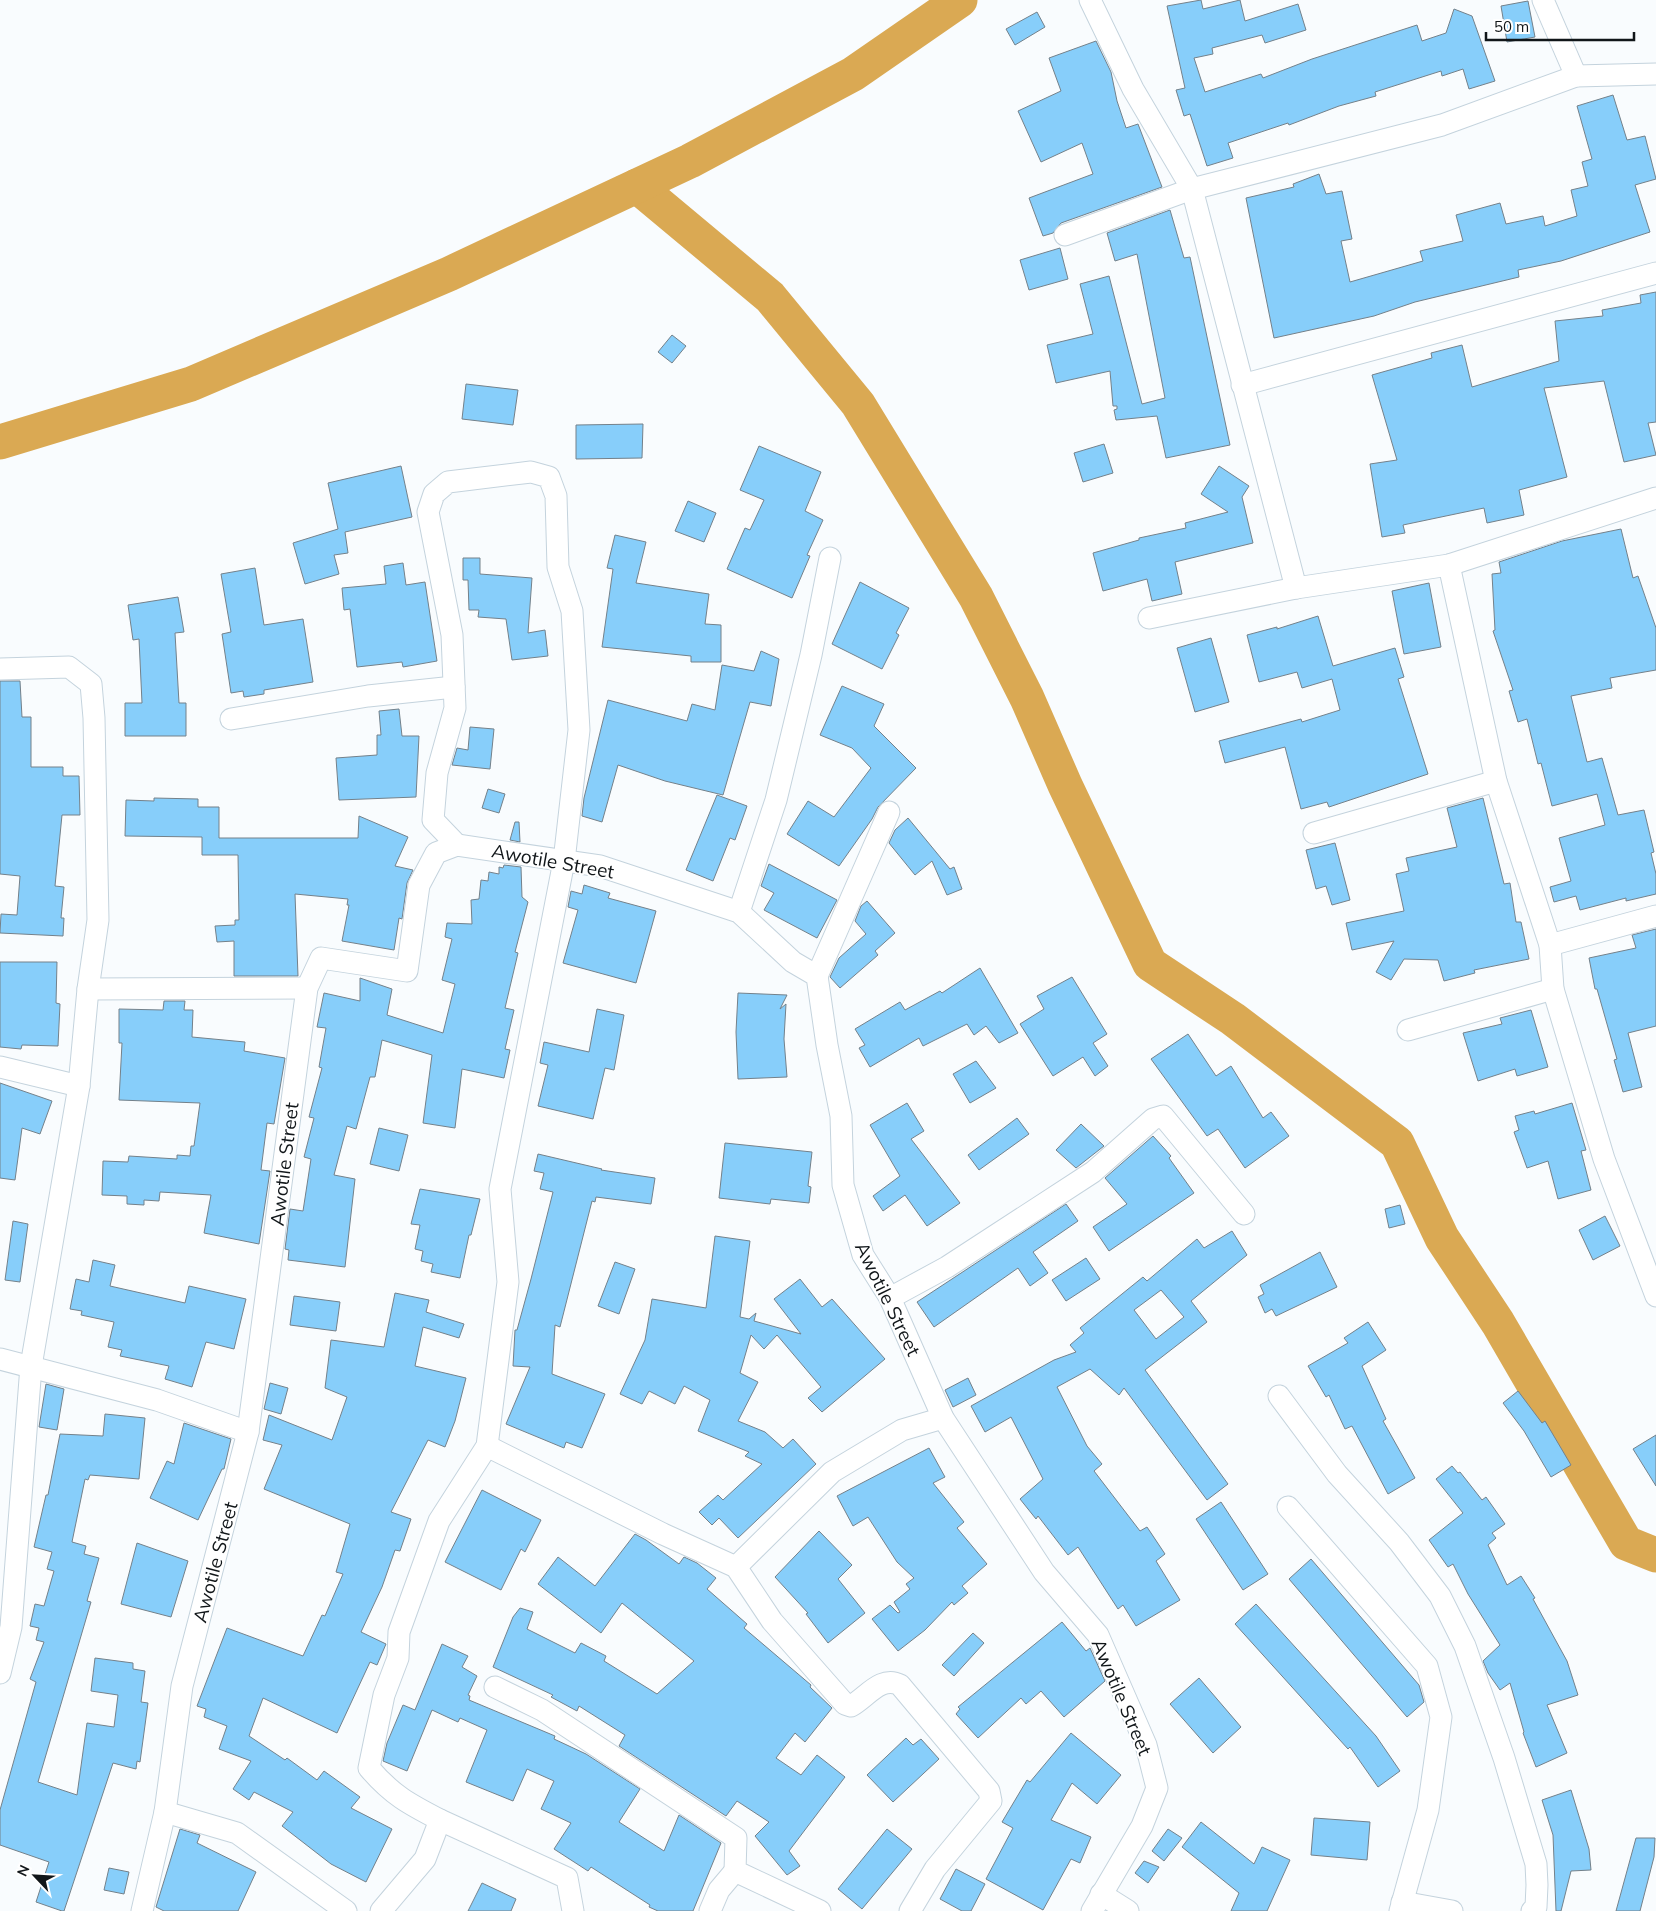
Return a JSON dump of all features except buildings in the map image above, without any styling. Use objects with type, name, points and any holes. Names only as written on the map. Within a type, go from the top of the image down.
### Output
[{"type":"street","points":[[1090,0],[1133,89],[1192,189],[1296,588]]},
{"type":"street","points":[[1543,0],[1576,76]]},
{"type":"street","points":[[1065,235],[1192,189],[1442,125],[1576,76],[1655,80]]},
{"type":"street","points":[[1242,384],[1656,273]]},
{"type":"street","points":[[457,845],[432,820],[438,773],[454,708],[454,687],[452,635],[428,512],[434,494],[448,482],[530,472],[549,478],[556,496],[558,567],[572,612],[578,730],[564,861],[500,1189],[508,1282],[487,1446],[439,1521],[399,1632],[398,1658],[384,1695],[369,1768],[386,1788],[401,1800],[440,1820],[567,1878],[574,1911]]},
{"type":"street","points":[[1149,618],[1296,588],[1449,565],[1656,498]]},
{"type":"street","points":[[739,912],[776,800],[811,655],[830,558]]},
{"type":"street","points":[[1449,565],[1496,780],[1550,945],[1553,989],[1604,1159],[1656,1296]]},
{"type":"street","points":[[0,669],[68,667],[91,684],[94,718],[98,920],[88,989],[79,1086],[31,1366],[0,1673]]},
{"type":"street","points":[[231,719],[350,699],[454,687]]},
{"type":"street","points":[[1314,833],[1496,780]]},
{"type":"street","points":[[817,976],[889,812]]},
{"type":"street","name":"Awotile Street","points":[[142,1911],[165,1812],[182,1686],[248,1432],[306,988],[321,958],[407,971],[419,886],[436,852],[457,845],[600,866],[739,912],[793,962],[817,976],[827,1045],[841,1116],[843,1185],[863,1255],[890,1298],[943,1418],[1044,1572],[1098,1635],[1146,1745],[1156,1788],[1142,1826],[1096,1902]]},
{"type":"street","points":[[1550,945],[1656,916]]},
{"type":"street","points":[[88,989],[306,988]]},
{"type":"street","points":[[1408,1030],[1553,989]]},
{"type":"street","points":[[0,1066],[79,1086]]},
{"type":"street","points":[[890,1298],[947,1267],[1093,1172],[1152,1119],[1163,1116],[1244,1214]]},
{"type":"street","points":[[0,1359],[157,1400],[248,1432]]},
{"type":"street","points":[[1279,1396],[1337,1474],[1399,1542],[1444,1604],[1464,1646],[1504,1758],[1536,1864],[1536,1907],[1532,1911]]},
{"type":"street","points":[[736,1567],[832,1472],[902,1430],[943,1418]]},
{"type":"street","points":[[487,1446],[663,1534],[736,1567],[772,1621],[846,1704],[851,1706],[885,1681],[900,1685],[989,1791],[991,1800],[935,1869],[910,1911]]},
{"type":"street","points":[[1288,1507],[1427,1666],[1441,1717],[1428,1810],[1401,1907],[1452,1911]]},
{"type":"street","points":[[495,1687],[542,1710],[736,1838],[735,1871],[719,1890],[710,1911]]},
{"type":"street","points":[[165,1812],[237,1833],[346,1911]]},
{"type":"street","points":[[381,1911],[425,1859],[440,1820]]},
{"type":"street","points":[[735,1871],[815,1910]]},
{"type":"street","points":[[1096,1902],[1128,1911]]},
{"type":"waterway","points":[[0,442],[191,384],[449,274],[690,161],[853,74],[960,0]]},
{"type":"waterway","points":[[637,186],[770,297],[858,404],[976,597],[1027,698],[1065,785],[1150,964],[1233,1019],[1397,1143],[1442,1238],[1498,1323],[1626,1543],[1656,1555]]}]
